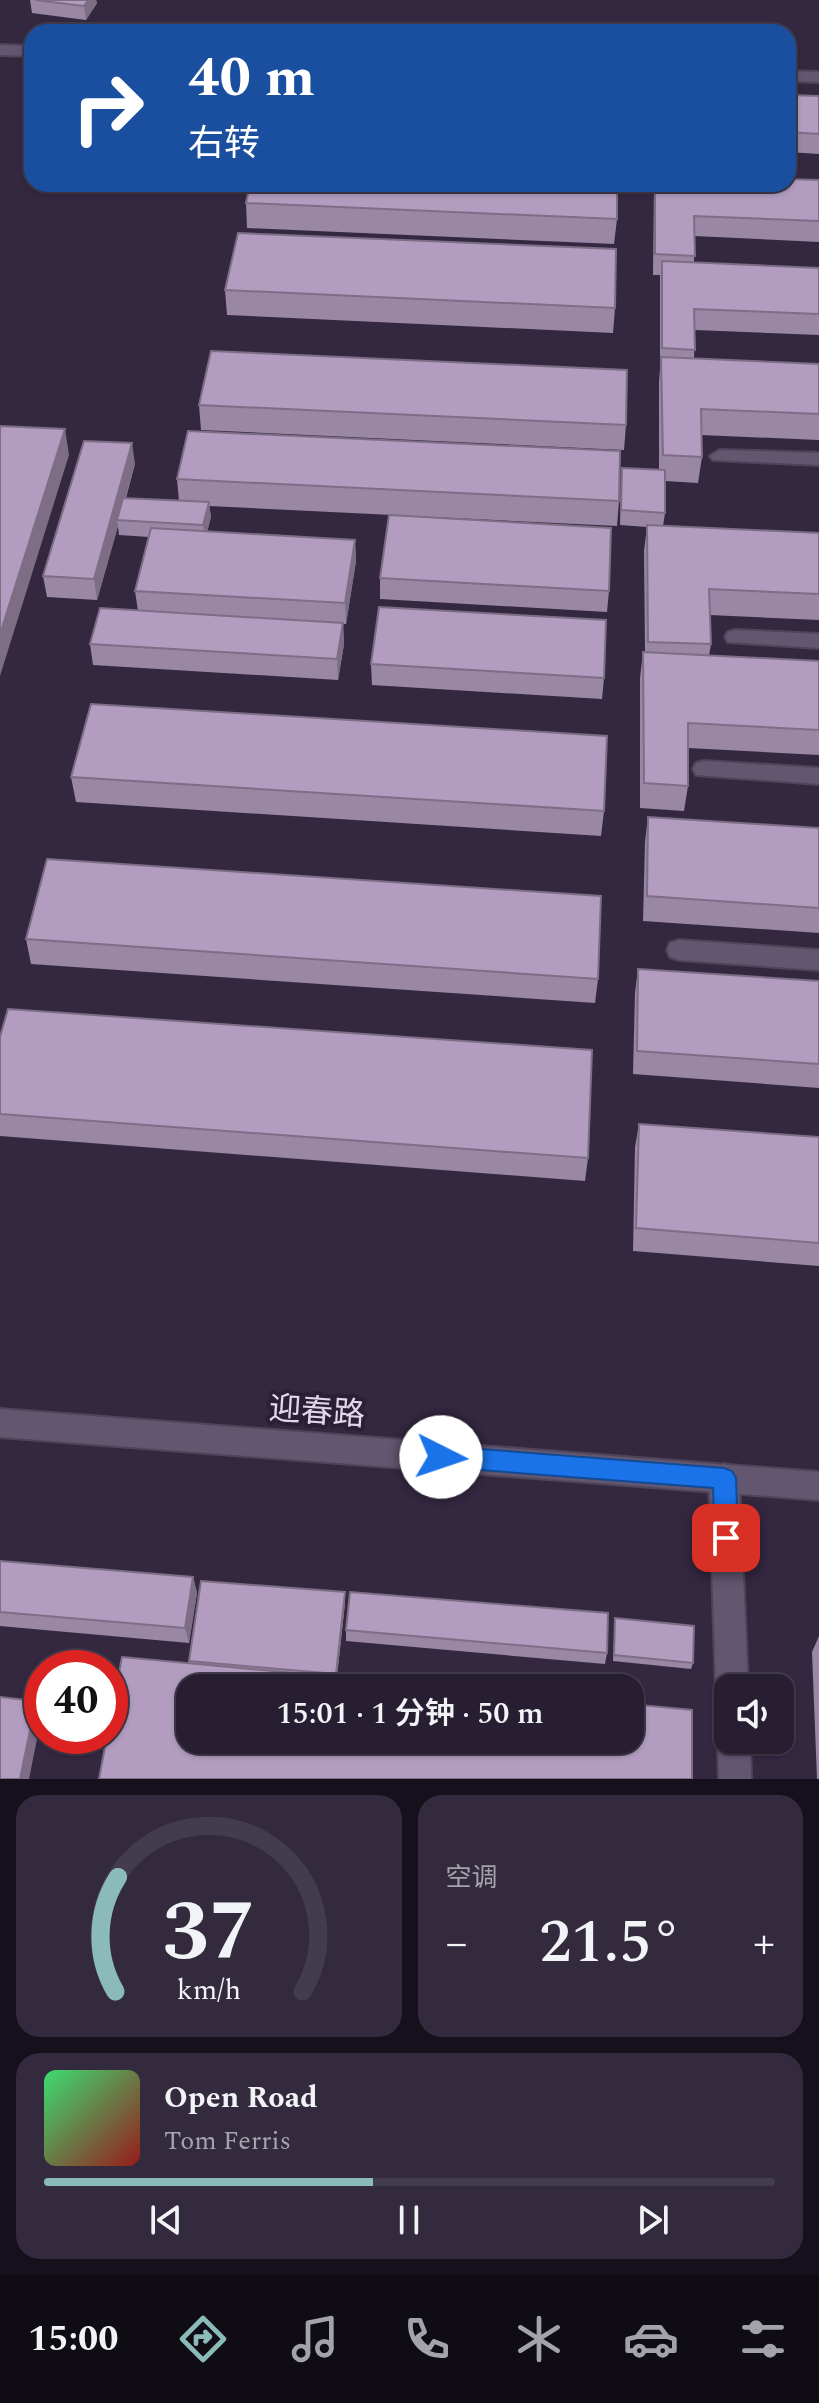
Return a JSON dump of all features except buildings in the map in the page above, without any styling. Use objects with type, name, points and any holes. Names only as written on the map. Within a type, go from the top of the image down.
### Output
[{"type":"street","points":[[0,50],[24,51]]},
{"type":"street","points":[[796,76],[819,77]]},
{"type":"street","points":[[720,456],[819,459]]},
{"type":"street","points":[[736,637],[819,641]]},
{"type":"street","points":[[704,769],[819,776]]},
{"type":"street","points":[[679,950],[819,960]]},
{"type":"street","name":"迎春路","points":[[0,1423],[819,1486]]},
{"type":"street","points":[[724,1478],[731,1674]]},
{"type":"street","points":[[734,1754],[735,1779]]},
{"type":"route","points":[[441,1457],[724,1478],[726,1538]]}]
